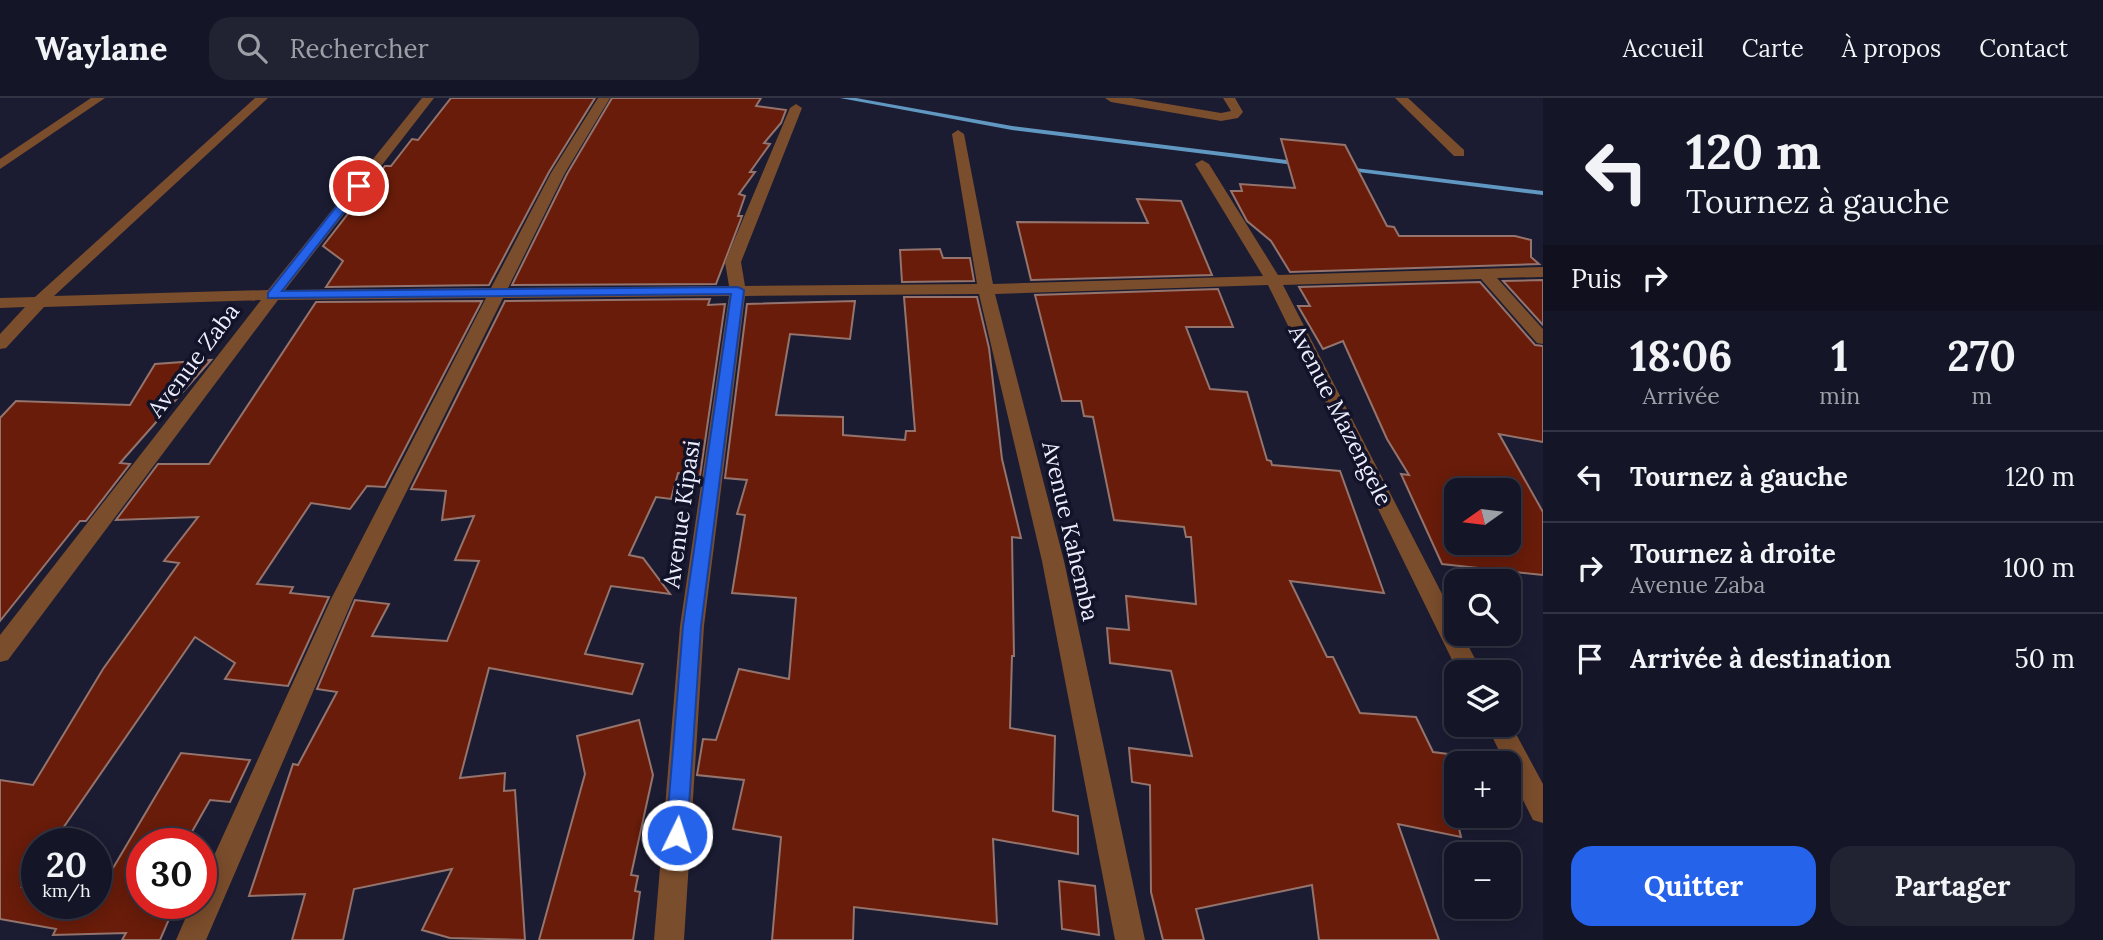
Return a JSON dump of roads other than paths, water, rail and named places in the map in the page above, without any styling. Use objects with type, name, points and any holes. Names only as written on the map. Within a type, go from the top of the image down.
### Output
[{"type":"street","points":[[0,164],[99,98]]},
{"type":"street","points":[[0,344],[40,301],[262,98]]},
{"type":"street","name":"Avenue Zaba","points":[[0,653],[273,295],[428,98]]},
{"type":"street","points":[[191,940],[342,599],[558,173],[604,98]]},
{"type":"street","points":[[1111,98],[1221,117],[1237,112],[1229,98]]},
{"type":"street","points":[[1401,98],[1459,153]]},
{"type":"street","name":"Avenue Kipasi","points":[[669,940],[692,626],[738,290],[733,261],[796,108]]},
{"type":"street","name":"Avenue Kahemba","points":[[958,134],[986,289],[1053,561],[1129,940]]},
{"type":"street","name":"Avenue Mazengele","points":[[1202,164],[1272,278],[1464,660]]},
{"type":"street","points":[[0,303],[273,295],[986,289],[1272,278],[1543,272]]},
{"type":"street","points":[[1485,274],[1543,339]]},
{"type":"street","points":[[1505,737],[1543,811]]},
{"type":"waterway","points":[[844,98],[1012,128],[1303,164]]},
{"type":"waterway","points":[[1342,168],[1543,193]]}]
